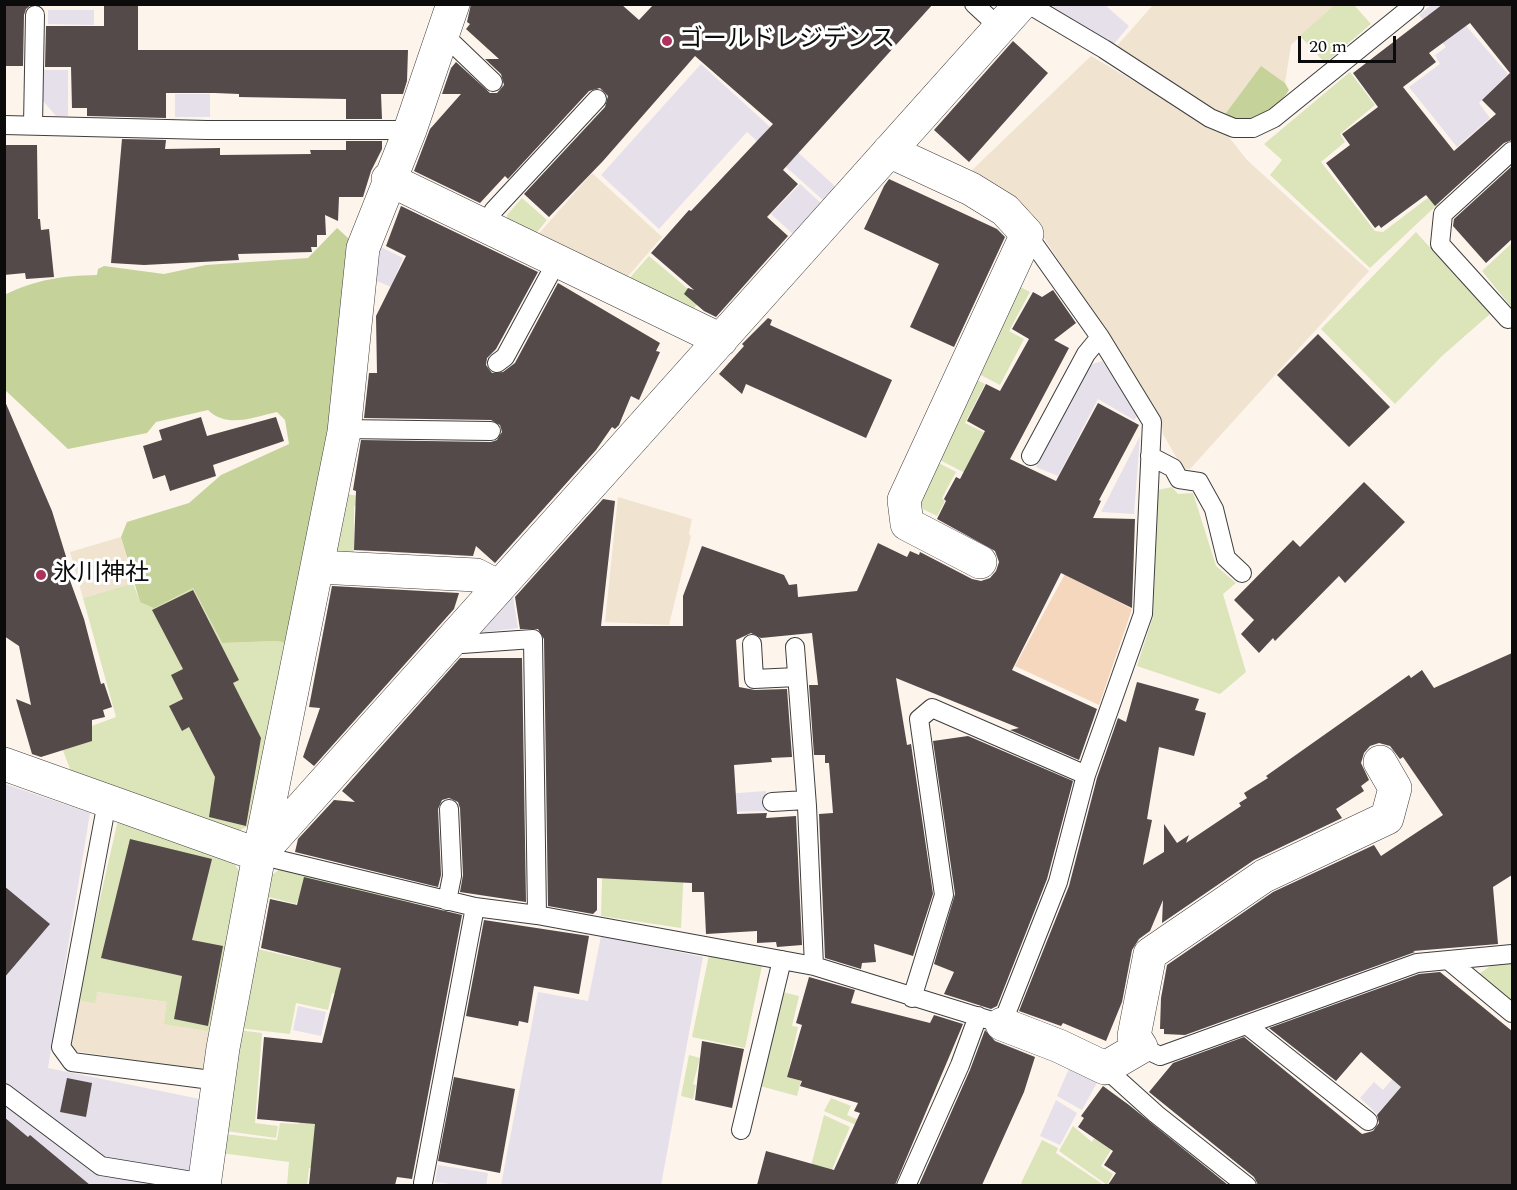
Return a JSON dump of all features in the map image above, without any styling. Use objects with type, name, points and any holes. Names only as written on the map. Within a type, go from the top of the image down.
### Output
[{"type":"street","points":[[259,855],[1010,16]]},
{"type":"street","points":[[205,1184],[219,1081],[259,855],[344,429],[363,248],[388,179],[410,130],[448,19]]},
{"type":"street","points":[[889,151],[971,189],[1005,210],[1027,234],[904,500],[907,524],[980,562]]},
{"type":"street","points":[[388,179],[721,340]]},
{"type":"street","points":[[318,567],[476,575],[499,587]]},
{"type":"street","points":[[990,1020],[1059,1046],[1105,1068],[1141,1047],[1134,1036],[1150,954],[1264,876],[1387,818],[1395,788],[1380,762]]},
{"type":"street","points":[[4,764],[259,855]]},
{"type":"lane","points":[[974,4],[1010,16]]},
{"type":"lane","points":[[1028,4],[1210,118],[1234,128],[1253,128],[1274,118],[1415,4]]},
{"type":"lane","points":[[33,125],[35,15]]},
{"type":"lane","points":[[448,19],[493,82]]},
{"type":"lane","points":[[485,226],[494,210],[597,99]]},
{"type":"lane","points":[[4,125],[207,130],[410,130]]},
{"type":"lane","points":[[1508,319],[1440,244],[1443,214],[1512,151]]},
{"type":"lane","points":[[906,1185],[960,1065],[990,1020],[1058,882],[1086,775],[1143,614],[1152,422],[1100,337],[1027,234]]},
{"type":"lane","points":[[497,363],[505,357],[557,261]]},
{"type":"lane","points":[[1030,456],[1086,354],[1100,337]]},
{"type":"lane","points":[[344,429],[491,431]]},
{"type":"lane","points":[[1150,456],[1173,468],[1179,479],[1199,482],[1214,508],[1226,558],[1242,573]]},
{"type":"lane","points":[[447,645],[533,639],[537,915]]},
{"type":"lane","points":[[752,644],[754,679],[797,677]]},
{"type":"lane","points":[[795,647],[806,800],[814,966]]},
{"type":"lane","points":[[912,998],[944,895],[919,719],[932,708],[1086,775]]},
{"type":"lane","points":[[772,802],[806,800]]},
{"type":"lane","points":[[107,801],[62,1047],[72,1062],[219,1081]]},
{"type":"lane","points":[[447,901],[452,876],[449,809]]},
{"type":"lane","points":[[259,855],[475,907],[537,915],[814,966],[912,998],[990,1020]]},
{"type":"lane","points":[[423,1183],[475,907]]},
{"type":"lane","points":[[1141,1047],[1160,1056],[1417,963],[1512,954]]},
{"type":"lane","points":[[741,1130],[782,960]]},
{"type":"lane","points":[[1448,960],[1512,1013]]},
{"type":"lane","points":[[1248,1026],[1368,1121]]},
{"type":"lane","points":[[1105,1068],[1156,1114],[1248,1185]]},
{"type":"lane","points":[[4,1093],[101,1166],[205,1184]]},
{"type":"shaded area","points":[[1048,5],[1105,5],[1129,26],[1113,45]]},
{"type":"shaded area","points":[[1153,5],[1334,5],[1291,45],[1285,83],[1261,67],[1223,117],[1115,48]]},
{"type":"shaded area","points":[[1431,5],[1448,5],[1508,74],[1479,103],[1490,118],[1457,147],[1409,87],[1440,64],[1435,55],[1446,47],[1419,15]]},
{"type":"shaded area","points":[[48,10],[94,10],[94,25],[48,24]]},
{"type":"shaded area","points":[[1091,56],[1228,136],[1247,160],[1369,271],[1190,469],[1183,469],[1163,434],[1161,419],[1026,210],[968,174]]},
{"type":"shaded area","points":[[701,64],[837,188],[825,202],[747,132],[659,229],[601,175]]},
{"type":"shaded area","points":[[44,70],[68,70],[68,116],[56,116],[43,101]]},
{"type":"shaded area","points":[[175,94],[210,94],[210,117],[175,117]]},
{"type":"shaded area","points":[[592,173],[662,237],[624,281],[535,238]]},
{"type":"shaded area","points":[[800,184],[823,205],[795,236],[771,214]]},
{"type":"shaded area","points":[[377,245],[403,258],[391,287],[372,279]]},
{"type":"shaded area","points":[[1102,361],[1139,414],[1134,420],[1098,399],[1058,476],[1036,467],[1090,365]]},
{"type":"shaded area","points":[[1140,436],[1134,514],[1101,512]]},
{"type":"shaded area","points":[[618,497],[692,519],[689,534],[691,536],[669,625],[605,622]]},
{"type":"shaded area","points":[[121,537],[133,583],[83,598],[70,552]]},
{"type":"shaded area","points":[[512,590],[518,628],[477,633]]},
{"type":"shaded area","points":[[5,784],[90,813],[48,1068],[200,1099],[189,1185],[5,1186]]},
{"type":"shaded area","points":[[766,791],[767,811],[726,812],[725,794]]},
{"type":"shaded area","points":[[601,936],[703,957],[661,1185],[501,1185],[538,992],[588,1001]]},
{"type":"shaded area","points":[[97,992],[167,1002],[210,1031],[204,1070],[74,1051],[70,1046],[77,1000]]},
{"type":"shaded area","points":[[298,1006],[326,1012],[321,1036],[293,1030]]},
{"type":"shaded area","points":[[1072,1062],[1099,1079],[1082,1110],[1057,1096]]},
{"type":"shaded area","points":[[1400,1070],[1409,1078],[1377,1114],[1360,1098],[1374,1082],[1383,1090]]},
{"type":"shaded area","points":[[1056,1100],[1077,1113],[1060,1145],[1040,1136]]},
{"type":"shaded area","points":[[438,1165],[488,1173],[486,1185],[435,1182]]},
{"type":"green space","points":[[1334,5],[1354,5],[1371,24],[1325,63],[1300,36]]},
{"type":"green space","points":[[1261,66],[1285,83],[1289,90],[1269,114],[1261,118],[1244,122],[1223,117]]},
{"type":"green space","points":[[1350,72],[1375,105],[1340,134],[1345,142],[1321,162],[1375,231],[1383,232],[1433,194],[1440,202],[1370,268],[1270,175],[1282,160],[1264,144]]},
{"type":"green space","points":[[522,198],[547,220],[533,237],[508,222],[507,215]]},
{"type":"green space","points":[[337,228],[356,245],[332,434],[292,644],[277,641],[222,643],[193,588],[154,608],[140,602],[121,537],[127,522],[189,503],[221,475],[289,444],[285,420],[277,412],[250,419],[232,420],[216,416],[208,410],[156,422],[147,433],[68,449],[5,390],[4,295],[50,279],[97,275],[98,269],[104,266],[164,274],[206,265],[308,258]]},
{"type":"green space","points":[[1416,232],[1490,314],[1442,356],[1395,404],[1321,329]]},
{"type":"green space","points":[[1512,243],[1512,308],[1482,271]]},
{"type":"green space","points":[[649,256],[701,300],[689,314],[626,282]]},
{"type":"green space","points":[[1015,284],[1030,292],[1009,331],[1024,339],[1000,385],[971,370]]},
{"type":"green space","points":[[973,378],[985,384],[965,423],[989,435],[998,490],[934,457]]},
{"type":"green space","points":[[935,461],[956,472],[942,498],[945,501],[937,516],[923,509],[917,495]]},
{"type":"green space","points":[[1172,487],[1178,494],[1193,493],[1216,566],[1236,583],[1223,594],[1246,672],[1220,694],[1137,666],[1153,617],[1158,490]]},
{"type":"green space","points":[[345,494],[367,497],[368,506],[354,506],[354,553],[332,551]]},
{"type":"green space","points":[[133,583],[140,602],[193,588],[222,643],[278,641],[292,644],[251,825],[238,831],[72,774],[62,748],[81,730],[116,717],[83,598]]},
{"type":"green space","points":[[690,741],[681,928],[601,916],[605,781]]},
{"type":"green space","points":[[118,820],[229,857],[240,872],[209,1031],[164,1024],[167,1002],[97,992],[95,1003],[77,1000]]},
{"type":"green space","points":[[280,869],[412,900],[396,968],[342,911],[298,900],[296,904],[269,897],[257,947],[265,880]]},
{"type":"green space","points":[[253,948],[314,962],[315,958],[352,964],[338,994],[332,993],[328,1010],[296,1003],[290,1034],[239,1028]]},
{"type":"green space","points":[[709,955],[762,966],[745,1048],[692,1037]]},
{"type":"green space","points":[[1493,964],[1512,964],[1512,1002],[1479,974]]},
{"type":"green space","points":[[782,992],[799,996],[792,1026],[798,1027],[787,1077],[801,1081],[797,1096],[760,1086]]},
{"type":"green space","points":[[238,1030],[262,1033],[255,1123],[278,1126],[276,1138],[226,1131]]},
{"type":"green space","points":[[689,1055],[700,1058],[693,1084],[696,1085],[693,1099],[681,1096]]},
{"type":"green space","points":[[304,1089],[317,1121],[313,1168],[309,1168],[307,1185],[287,1185],[289,1162],[221,1153],[224,1134],[277,1140],[280,1123],[299,1124]]},
{"type":"green space","points":[[831,1098],[851,1106],[847,1115],[886,1132],[909,1148],[824,1111]]},
{"type":"green space","points":[[824,1115],[850,1127],[828,1179],[810,1170]]},
{"type":"green space","points":[[1073,1126],[1092,1142],[1094,1138],[1111,1150],[1101,1166],[1113,1174],[1107,1185],[1059,1151]]},
{"type":"green space","points":[[1042,1140],[1058,1148],[1056,1153],[1104,1185],[1025,1186],[1021,1183]]},
{"type":"sand","points":[[1065,574],[1132,609],[1099,705],[1015,666]]},
{"type":"building","points":[[4,4],[32,4],[26,9],[24,15],[23,66],[4,66]]},
{"type":"building","points":[[104,4],[138,4],[138,50],[408,50],[407,81],[403,94],[381,94],[382,119],[346,119],[346,99],[239,97],[239,94],[215,93],[166,93],[166,118],[87,116],[87,108],[72,108],[71,67],[45,67],[46,26],[104,26]]},
{"type":"building","points":[[471,4],[621,4],[639,20],[654,4],[933,4],[783,170],[798,184],[767,217],[788,236],[716,317],[704,311],[684,294],[688,288],[694,290],[651,253],[689,210],[691,211],[773,124],[695,56],[603,161],[549,217],[524,194],[605,107],[608,96],[600,88],[589,91],[508,179],[505,176],[480,203],[414,171],[430,129],[461,94],[442,94],[451,68],[456,62],[490,93],[497,93],[504,85],[501,74],[485,59],[499,59],[466,29],[470,24],[467,22]]},
{"type":"building","points":[[1443,4],[1512,4],[1512,140],[1504,143],[1435,206],[1426,195],[1381,228],[1379,225],[1375,228],[1326,163],[1350,145],[1342,134],[1378,107],[1353,73]],"holes":[[[1470,23],[1510,73],[1482,100],[1496,114],[1454,151],[1403,87],[1436,62],[1429,53]]]},
{"type":"building","points":[[1013,41],[1048,73],[969,162],[934,130]]},
{"type":"building","points":[[122,139],[166,140],[165,149],[220,148],[220,155],[311,154],[310,150],[346,150],[346,141],[382,141],[382,149],[371,171],[363,197],[339,197],[338,221],[325,215],[326,235],[317,235],[317,247],[311,247],[312,252],[238,254],[239,260],[144,265],[111,263]]},
{"type":"building","points":[[4,145],[37,145],[38,219],[40,219],[41,230],[49,229],[54,277],[26,279],[25,273],[4,275]]},
{"type":"building","points":[[1512,166],[1512,239],[1486,263],[1453,226],[1454,219]]},
{"type":"building","points":[[889,179],[997,229],[1005,237],[954,347],[910,327],[939,264],[864,229]]},
{"type":"building","points":[[401,206],[538,272],[496,349],[487,358],[486,365],[492,373],[503,372],[515,363],[558,283],[660,343],[656,351],[660,352],[639,400],[631,396],[619,425],[615,429],[612,427],[596,450],[495,563],[476,546],[473,556],[354,550],[356,491],[353,490],[361,440],[491,442],[497,440],[502,432],[500,425],[491,420],[364,418],[369,373],[377,373],[376,316],[406,256],[386,246]]},
{"type":"building","points":[[1053,290],[1076,323],[1054,340],[1069,348],[1010,459],[1056,481],[1098,403],[1139,425],[1099,500],[1101,501],[1093,518],[1135,519],[1132,608],[1061,573],[1012,670],[1097,709],[1079,760],[1010,730],[1019,728],[896,678],[907,745],[911,744],[933,894],[913,956],[874,944],[876,962],[862,963],[861,969],[825,958],[819,814],[833,813],[829,763],[825,763],[825,755],[814,755],[809,685],[818,685],[812,633],[761,638],[751,633],[736,640],[739,687],[755,690],[787,689],[792,757],[771,758],[772,762],[734,765],[737,814],[767,813],[766,818],[796,816],[802,945],[777,947],[776,942],[757,943],[757,931],[706,934],[704,892],[692,892],[692,883],[597,878],[597,910],[593,914],[548,906],[544,639],[538,629],[520,629],[515,597],[603,499],[615,501],[601,626],[683,626],[683,596],[702,546],[784,575],[789,585],[797,584],[798,597],[857,591],[878,543],[907,557],[910,551],[919,555],[920,552],[972,579],[981,581],[990,578],[999,562],[995,551],[937,519],[946,501],[944,499],[956,477],[960,479],[985,431],[967,421],[986,384],[1000,391],[1029,339],[1012,329],[1033,292],[1042,297]]},
{"type":"building","points":[[768,318],[772,320],[770,325],[892,380],[866,438],[746,384],[742,394],[719,374],[744,346],[742,344]]},
{"type":"building","points":[[1318,334],[1390,407],[1349,447],[1277,375]]},
{"type":"building","points":[[4,399],[52,511],[68,563],[64,564],[84,619],[101,684],[104,683],[112,707],[103,710],[105,717],[92,720],[92,741],[41,757],[32,754],[16,699],[31,705],[19,646],[4,636]]},
{"type":"building","points":[[201,417],[207,436],[276,417],[284,441],[213,465],[216,476],[170,491],[165,475],[153,479],[143,446],[162,440],[159,430]]},
{"type":"building","points":[[1364,482],[1405,522],[1345,583],[1339,576],[1275,641],[1273,638],[1259,653],[1241,634],[1254,620],[1234,600],[1293,540],[1300,547]]},
{"type":"building","points":[[332,586],[459,593],[454,609],[314,766],[303,757],[320,708],[309,707]]},
{"type":"building","points":[[193,590],[239,680],[233,683],[261,738],[246,826],[209,817],[215,777],[189,727],[182,731],[169,706],[183,699],[171,675],[183,669],[152,610]]},
{"type":"building","points":[[1512,653],[1512,875],[1493,887],[1498,944],[1413,951],[1415,952],[1185,1035],[1164,1034],[1164,1029],[1160,1029],[1161,998],[1167,965],[1273,892],[1374,845],[1381,856],[1443,815],[1403,757],[1400,759],[1390,746],[1379,743],[1370,746],[1364,753],[1361,763],[1369,780],[1361,786],[1364,791],[1336,809],[1342,818],[1254,860],[1162,923],[1163,900],[1150,931],[1139,939],[1132,950],[1122,1002],[1106,1041],[1063,1023],[1061,1026],[1019,1011],[1069,886],[1097,778],[1118,718],[1126,722],[1137,682],[1199,699],[1195,710],[1206,713],[1194,756],[1159,747],[1147,819],[1152,820],[1143,865],[1164,852],[1164,824],[1177,843],[1189,835],[1186,843],[1241,806],[1239,803],[1247,798],[1244,793],[1268,778],[1266,776],[1409,675],[1411,678],[1422,670],[1434,688]]},
{"type":"building","points":[[460,658],[522,658],[526,902],[460,892],[463,875],[460,808],[458,802],[449,798],[442,800],[438,809],[441,875],[438,887],[295,852],[298,839],[334,800],[355,802],[342,791]]},
{"type":"building","points":[[968,736],[1073,781],[1047,879],[997,1006],[991,1009],[944,994],[954,972],[934,964],[955,894],[933,741]]},
{"type":"building","points":[[130,839],[212,859],[192,940],[223,946],[208,1026],[174,1019],[182,976],[101,958]]},
{"type":"building","points":[[304,877],[462,915],[412,1179],[397,1177],[395,1185],[309,1185],[315,1124],[257,1119],[264,1037],[322,1043],[341,968],[261,948],[270,899],[297,905]]},
{"type":"building","points":[[4,886],[50,924],[4,978]]},
{"type":"building","points":[[484,920],[589,936],[579,994],[534,986],[528,1023],[519,1021],[518,1026],[466,1016]]},
{"type":"building","points":[[1440,972],[1512,1031],[1512,1185],[1258,1185],[1254,1177],[1149,1092],[1173,1063],[1244,1037],[1362,1134],[1373,1131],[1379,1123],[1377,1115],[1401,1087],[1361,1052],[1336,1081],[1269,1028],[1419,974]]},
{"type":"building","points":[[809,977],[855,990],[851,1003],[930,1023],[934,1015],[963,1024],[895,1185],[757,1185],[766,1151],[834,1170],[860,1113],[854,1111],[858,1103],[800,1086],[802,1081],[787,1077],[802,1025],[796,1023]]},
{"type":"building","points":[[985,1030],[995,1041],[1035,1057],[1024,1092],[982,1185],[919,1185],[970,1070]]},
{"type":"building","points":[[702,1041],[744,1049],[732,1108],[695,1100]]},
{"type":"building","points":[[454,1077],[515,1089],[500,1173],[438,1161]]},
{"type":"building","points":[[67,1078],[92,1083],[86,1117],[60,1112]]},
{"type":"building","points":[[1103,1086],[1228,1185],[1108,1185],[1116,1173],[1104,1165],[1113,1151],[1078,1127],[1084,1118],[1081,1116]]},
{"type":"building","points":[[4,1117],[28,1137],[30,1135],[90,1185],[4,1185]]},
{"type":"place","name":"ゴールドレジデンス","points":[[667,41]]},
{"type":"place","name":"氷川神社","points":[[41,575]]}]
